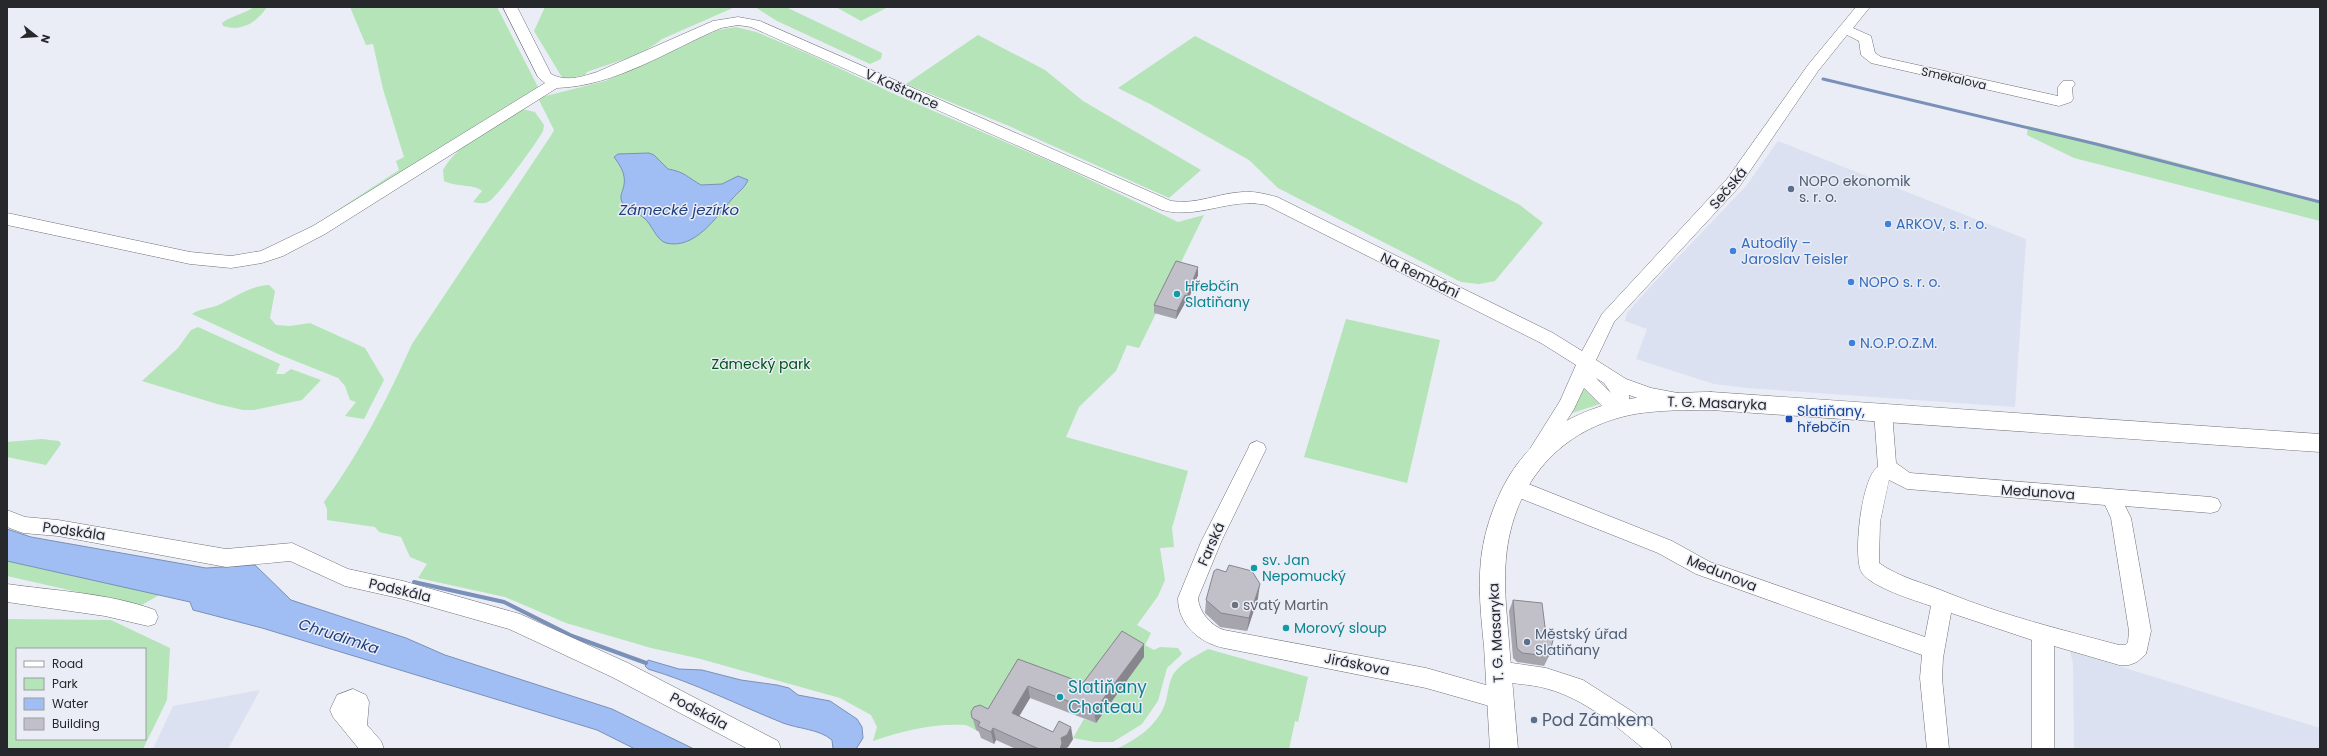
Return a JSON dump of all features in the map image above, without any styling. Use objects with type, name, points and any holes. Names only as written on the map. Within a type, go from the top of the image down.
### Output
[{"type":"main road","name":"T. G. Masaryka","points":[[1504,749],[1493,603],[1494,556],[1504,511],[1519,480],[1546,445],[1566,429],[1591,417],[1649,403],[1693,400],[2320,443]]},
{"type":"street","points":[[7,219],[190,258],[231,262],[262,257],[293,245],[320,230],[553,84],[545,77],[510,7]]},
{"type":"street","name":"Sečská","points":[[1519,480],[1564,410],[1584,364],[1611,314],[1733,183],[1755,154],[1813,68],[1863,7]]},
{"type":"street","name":"V Kaštance","points":[[553,84],[566,85],[588,80],[619,69],[711,27],[731,22],[745,22],[785,36],[1168,206],[1179,209],[1195,208],[1234,196],[1250,196]]},
{"type":"street","name":"Smekalova","points":[[1845,29],[1866,39],[1868,55],[1876,60],[2054,101],[2064,100],[2065,87],[2068,84]]},
{"type":"street","name":"Na Rembáni","points":[[1250,196],[1266,199],[1283,206],[1547,338],[1584,364]]},
{"type":"street","points":[[1584,364],[1629,388],[1649,395],[1693,400]]},
{"type":"street","points":[[1584,364],[1587,379],[1597,392],[1620,409]]},
{"type":"street","points":[[1610,378],[1620,390],[1620,409]]},
{"type":"street","points":[[1883,412],[1886,462],[1891,470],[1881,475],[1876,487],[1867,551],[1869,566],[1879,575],[1892,582],[1943,600],[2043,634],[2119,655],[2129,655],[2138,646],[2140,631],[2121,518],[2112,498]]},
{"type":"street","name":"Farská","points":[[1212,636],[1188,607],[1188,598],[1211,542],[1256,449]]},
{"type":"street","name":"Medunova","points":[[1891,470],[1902,479],[1915,483],[2210,505]]},
{"type":"street","name":"Medunova","points":[[1519,480],[1665,547],[1703,568],[1934,650]]},
{"type":"street","name":"Podskála","points":[[7,518],[23,525],[58,528],[226,558],[292,552],[345,577],[403,590],[513,621],[626,673],[770,749]]},
{"type":"street","points":[[7,594],[105,607],[148,617]]},
{"type":"street","points":[[1938,749],[1931,691],[1934,650],[1943,600]]},
{"type":"street","points":[[2042,749],[2043,634]]},
{"type":"street","name":"Jiráskova","points":[[1212,636],[1426,678],[1500,699]]},
{"type":"street","points":[[1498,671],[1546,678],[1575,687],[1625,719],[1661,749]]},
{"type":"street","points":[[357,728],[373,749]]},
{"type":"shaded area","points":[[1778,141],[2026,239],[2015,407],[1747,388],[1714,384],[1636,359],[1647,329],[1625,321],[1627,313],[1746,186]]},
{"type":"shaded area","points":[[2070,651],[2320,728],[2320,749],[2074,749],[2073,664]]},
{"type":"shaded area","points":[[260,690],[228,749],[153,749],[173,706]]},
{"type":"green space","points":[[254,7],[267,7],[259,17],[243,27],[230,28],[223,26],[222,23]]},
{"type":"green space","points":[[350,7],[497,7],[538,87],[293,239],[399,170],[396,161],[404,157],[383,89],[373,44],[366,45]]},
{"type":"green space","points":[[545,7],[735,7],[662,39],[636,55],[587,72],[585,75],[563,79],[534,31]]},
{"type":"green space","points":[[755,7],[786,7],[882,53],[881,59],[870,64],[777,21]]},
{"type":"green space","points":[[836,7],[888,7],[861,21]]},
{"type":"green space","name":"Zámecký park","points":[[736,27],[756,32],[811,55],[892,93],[1063,167],[1178,222],[1204,215],[1139,348],[1127,345],[1116,371],[1079,407],[1066,437],[1188,471],[1172,528],[1174,547],[1160,548],[1165,580],[1158,596],[1137,625],[1151,633],[1145,645],[1154,650],[1160,647],[1178,648],[1182,654],[1167,668],[1158,701],[1142,724],[1113,742],[1095,742],[1073,738],[1084,719],[1096,723],[1144,657],[1084,696],[1021,672],[976,730],[965,725],[942,725],[907,731],[873,741],[877,727],[871,715],[840,698],[697,658],[651,648],[566,623],[505,597],[418,578],[427,564],[410,557],[401,537],[379,532],[375,527],[327,520],[327,509],[324,502],[361,445],[393,385],[412,344],[554,130],[538,98],[605,81],[718,30]]},
{"type":"green space","points":[[978,35],[1045,70],[1083,101],[1201,170],[1169,198],[1009,126],[906,84]]},
{"type":"green space","points":[[1195,36],[1520,205],[1543,223],[1495,281],[1479,284],[1461,282],[1278,188],[1249,160],[1150,104],[1118,88]]},
{"type":"green space","points":[[521,109],[535,112],[544,125],[543,131],[517,169],[488,202],[473,202],[482,191],[475,187],[444,181],[443,170],[450,160],[468,142]]},
{"type":"green space","points":[[2028,126],[2148,155],[2320,201],[2320,221],[2074,158],[2027,135]]},
{"type":"green space","points":[[269,285],[275,291],[270,318],[276,325],[290,326],[310,323],[365,348],[384,380],[364,419],[345,416],[356,402],[350,400],[345,386],[338,378],[278,354],[192,314],[216,306],[248,290]]},
{"type":"green space","points":[[1346,319],[1440,340],[1407,483],[1304,457]]},
{"type":"green space","points":[[198,327],[280,364],[276,374],[284,374],[291,369],[321,380],[302,400],[254,410],[243,410],[217,404],[142,381],[178,348],[191,330]]},
{"type":"green space","points":[[1581,382],[1600,404],[1566,415]]},
{"type":"green space","points":[[42,439],[59,441],[61,444],[46,465],[7,457],[7,442]]},
{"type":"green space","points":[[7,561],[161,594],[140,606],[7,576]]},
{"type":"green space","points":[[7,619],[111,620],[170,648],[167,700],[143,749],[7,749]]},
{"type":"green space","points":[[1208,649],[1308,677],[1298,722],[1295,721],[1289,749],[1116,749],[1138,737],[1151,726],[1157,719],[1165,704],[1170,683],[1175,672],[1188,661]]},
{"type":"water","name":"Zámecké jezírko","points":[[649,153],[654,155],[668,169],[682,173],[701,185],[722,184],[738,176],[748,180],[743,188],[712,223],[695,237],[686,242],[677,244],[666,243],[659,239],[647,221],[624,205],[621,200],[624,177],[620,166],[614,157],[618,154]]},
{"type":"water","name":"Chrudimka","points":[[7,529],[31,537],[206,568],[255,565],[291,600],[406,638],[445,655],[612,709],[694,749],[635,749],[597,730],[262,628],[193,610],[190,602],[7,561]]},
{"type":"water","points":[[648,660],[679,669],[702,670],[741,680],[777,685],[789,688],[798,695],[830,701],[857,719],[862,727],[863,738],[856,749],[833,749],[832,740],[827,736],[815,731],[783,723],[700,687],[648,669],[645,666]]},
{"type":"building","name":"Hřebčín Slatiňany","points":[[1176,261],[1198,267],[1187,296],[1185,295],[1177,311],[1154,305]]},
{"type":"building","name":"svatý Martin","points":[[1229,565],[1252,571],[1260,584],[1249,618],[1221,613],[1206,600],[1214,571],[1217,569],[1226,572]]},
{"type":"building","name":"Městský úřad Slatiňany","points":[[1513,600],[1542,603],[1545,627],[1549,639],[1553,640],[1549,656],[1522,653],[1517,648]]},
{"type":"building","points":[[1122,631],[1144,644],[1094,711],[1028,686],[1012,713],[1053,732],[1059,721],[1071,727],[1067,735],[1061,738],[1062,743],[1060,749],[1039,749],[993,728],[991,732],[978,726],[980,722],[972,718],[971,712],[974,707],[980,705],[988,709],[1018,659],[1083,683]]},
{"type":"waterway","points":[[1823,79],[2096,144],[2320,202]]},
{"type":"waterway","points":[[414,582],[504,602],[572,636],[646,663]]},
{"type":"place","name":"NOPO ekonomik s. r. o.","points":[[1791,189]]},
{"type":"place","name":"ARKOV, s. r. o.","points":[[1888,224]]},
{"type":"place","name":"Autodíly – Jaroslav Teisler","points":[[1733,251]]},
{"type":"place","name":"NOPO s. r. o.","points":[[1851,282]]},
{"type":"place","name":"Hřebčín Slatiňany","points":[[1177,294]]},
{"type":"place","name":"N.O.P.O.Z.M.","points":[[1852,343]]},
{"type":"place","name":"Slatiňany, hřebčín","points":[[1789,419]]},
{"type":"place","name":"sv. Jan Nepomucký","points":[[1254,568]]},
{"type":"place","name":"svatý Martin","points":[[1235,605]]},
{"type":"place","name":"Morový sloup","points":[[1286,628]]},
{"type":"place","name":"Městský úřad Slatiňany","points":[[1527,642]]},
{"type":"place","name":"Slatiňany Chateau","points":[[1060,697]]},
{"type":"place","name":"Pod Zámkem","points":[[1534,720]]}]
